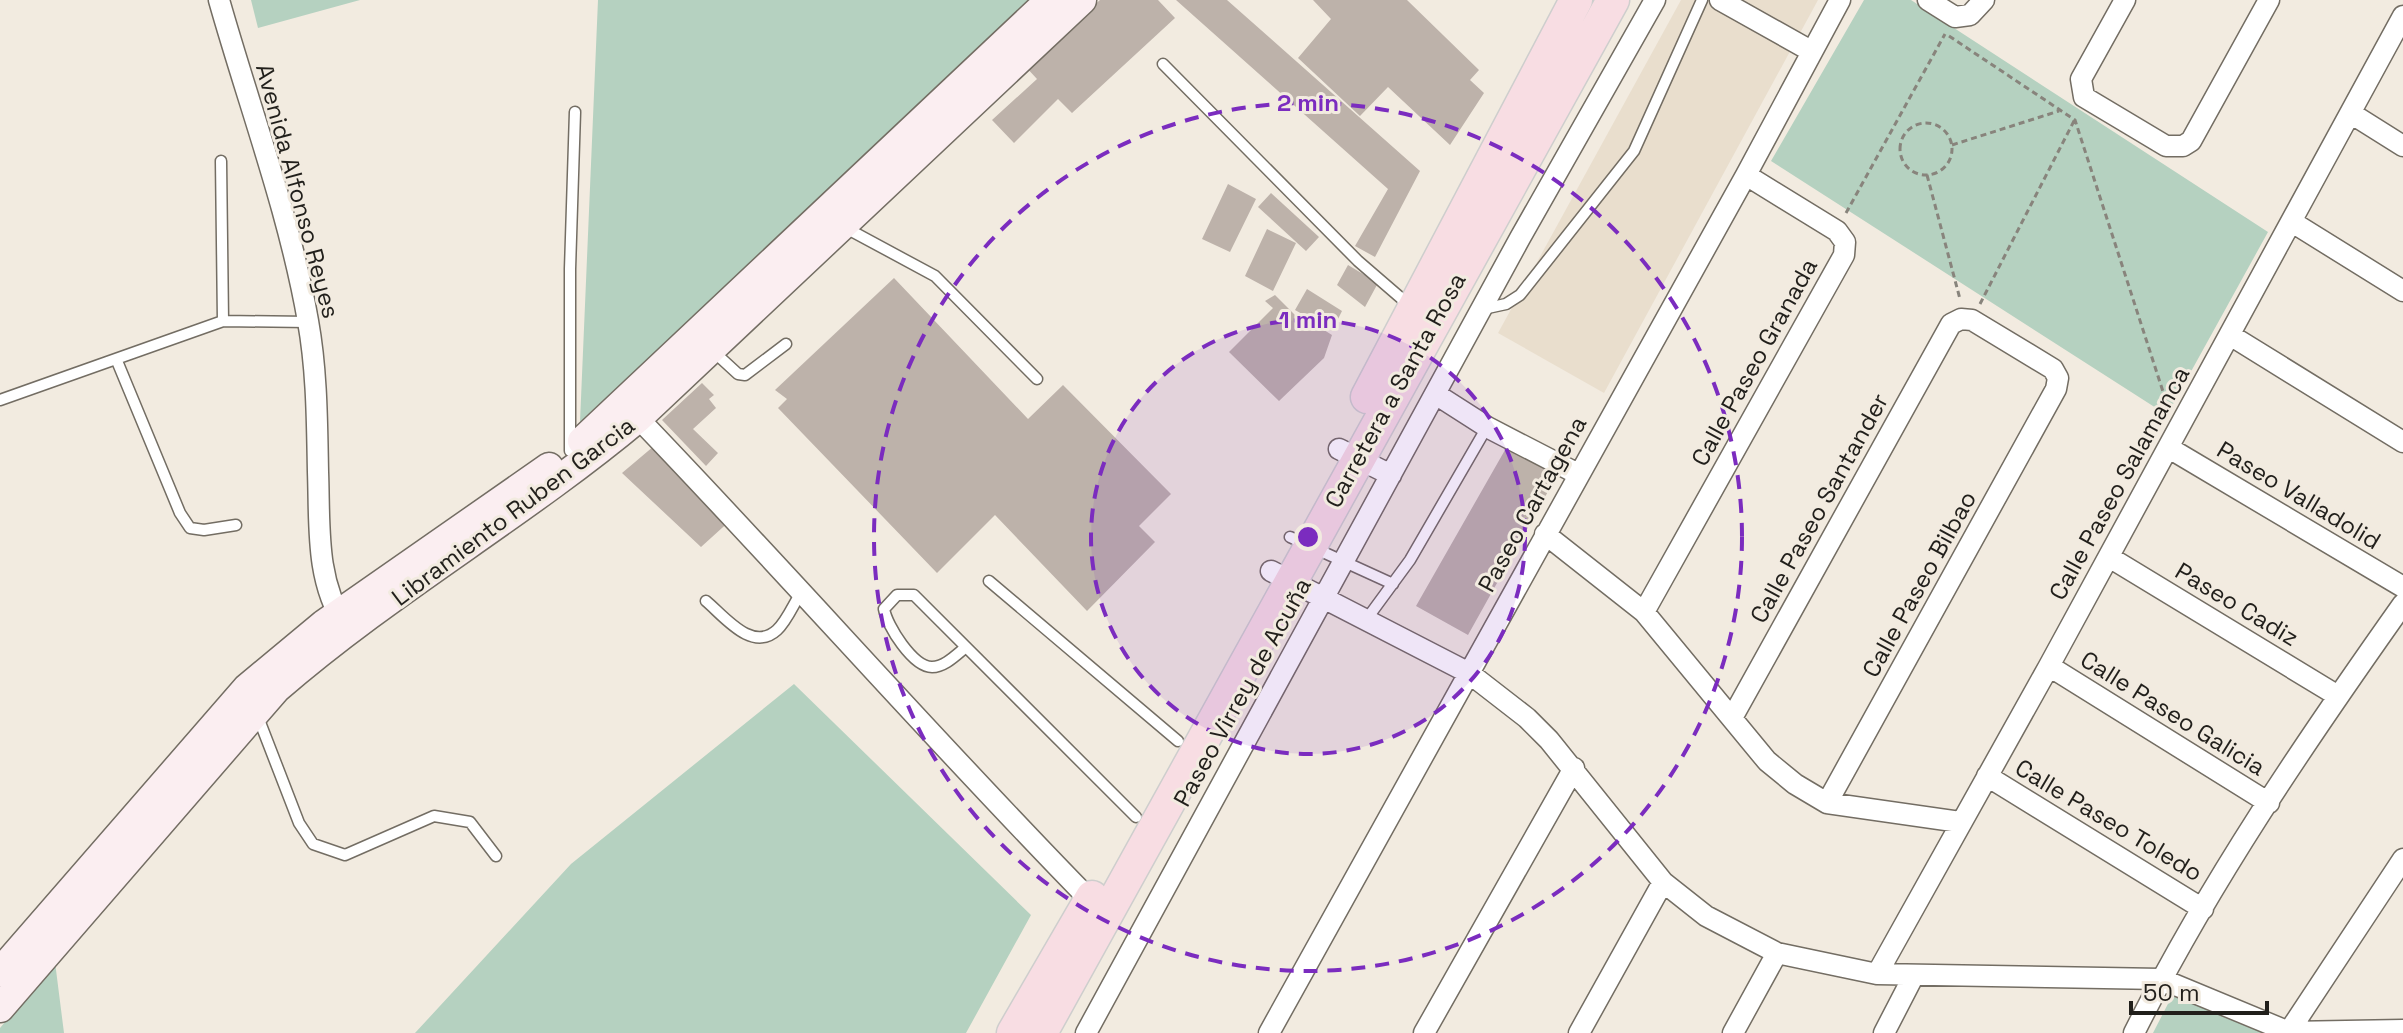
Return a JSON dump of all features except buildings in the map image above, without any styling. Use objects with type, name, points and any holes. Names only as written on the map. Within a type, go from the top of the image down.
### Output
[{"type":"main road","name":"Carretera a Santa Rosa","points":[[1477,216],[1573,6]]},
{"type":"main road","name":"Carretera a Santa Rosa","points":[[1013,1033],[1178,741],[1280,576],[1477,216],[1606,12]]},
{"type":"main road","name":"Carretera a Santa Rosa","points":[[1041,1033],[1177,786],[1280,576]]},
{"type":"street","name":"Avenida Alfonso Reyes","points":[[219,0],[309,322],[316,412],[320,552],[330,598],[344,623]]},
{"type":"street","name":"Libramiento Ruben Garcia","points":[[2,962],[251,700],[344,623],[570,451],[1050,0]]},
{"type":"street","name":"Libramiento Ruben Garcia","points":[[344,623],[580,467],[638,418],[1082,0]]},
{"type":"street","name":"Paseo Virrey de Acuña","points":[[1086,1033],[1520,238],[1655,0]]},
{"type":"street","points":[[1720,0],[1811,51]]},
{"type":"street","name":"Paseo Cartagena","points":[[1269,1033],[1840,0]]},
{"type":"street","points":[[1928,0],[1950,25],[1981,5]]},
{"type":"street","points":[[2125,0],[2081,79],[2084,97],[2166,146],[2183,146],[2191,141],[2269,0]]},
{"type":"street","points":[[1573,6],[1606,12],[1631,40]]},
{"type":"street","name":"Calle Paseo Salamanca","points":[[1877,974],[2109,557],[2403,16]]},
{"type":"street","points":[[2352,114],[2403,146]]},
{"type":"street","points":[[1746,175],[1837,231]]},
{"type":"street","points":[[1477,216],[1520,238]]},
{"type":"street","points":[[2292,222],[2403,291]]},
{"type":"street","name":"Calle Paseo Granada","points":[[1644,612],[1844,255],[1845,242],[1837,231]]},
{"type":"street","name":"Calle Paseo Bilbao","points":[[1827,803],[2056,389],[2058,378],[2053,369],[1963,321]]},
{"type":"street","name":"Calle Paseo Santander","points":[[1732,718],[1963,321]]},
{"type":"street","points":[[2230,335],[2403,442]]},
{"type":"street","points":[[1437,395],[1487,427],[1578,474]]},
{"type":"street","points":[[638,418],[802,591],[880,680],[1090,900]]},
{"type":"street","name":"Paseo Valladolid","points":[[2172,440],[2403,587]]},
{"type":"street","points":[[1348,454],[1391,475]]},
{"type":"street","points":[[1545,534],[1644,612],[1767,761],[1795,784],[1827,803],[1960,822]]},
{"type":"street","name":"Paseo Cadiz","points":[[2109,557],[2338,696]]},
{"type":"street","points":[[1280,576],[1469,673],[1527,718],[1574,768],[1663,882],[1706,916],[1777,953],[1877,974],[2161,979],[2289,1033],[2403,1030]]},
{"type":"street","points":[[2134,1033],[2161,979],[2269,803],[2338,696],[2403,604]]},
{"type":"street","name":"Calle Paseo Galicia","points":[[2049,666],[2269,803]]},
{"type":"street","name":"Libramiento Ruben Garcia","points":[[0,1008],[251,700]]},
{"type":"street","points":[[1424,1033],[1574,768]]},
{"type":"street","name":"Calle Paseo Toledo","points":[[1987,776],[2203,909]]},
{"type":"street","points":[[1177,786],[1210,804]]},
{"type":"street","points":[[2289,1033],[2403,859]]},
{"type":"street","points":[[1579,1033],[1663,882]]},
{"type":"street","points":[[1733,1033],[1777,953]]},
{"type":"street","points":[[1884,1033],[1914,975]]},
{"type":"street","points":[[1070,980],[1106,998]]},
{"type":"lane","points":[[1483,309],[1506,304],[1520,295],[1634,151],[1702,0]]},
{"type":"lane","points":[[1163,64],[1358,261],[1422,317]]},
{"type":"lane","points":[[570,451],[570,269],[575,112]]},
{"type":"lane","points":[[221,161],[223,321]]},
{"type":"lane","points":[[842,227],[935,276],[1037,379]]},
{"type":"lane","points":[[0,400],[223,321],[309,322]]},
{"type":"lane","points":[[712,349],[738,374],[745,375],[786,344]]},
{"type":"lane","points":[[117,361],[180,513],[190,528],[204,530],[236,525]]},
{"type":"lane","points":[[1366,620],[1393,584],[1487,427]]},
{"type":"lane","points":[[1299,542],[1393,584]]},
{"type":"lane","points":[[989,581],[1178,741]]},
{"type":"lane","points":[[706,601],[745,635],[763,637],[777,630],[802,591]]},
{"type":"lane","points":[[966,647],[945,664],[933,667],[920,664],[886,624],[884,609],[897,595],[914,595],[966,647],[1136,817]]},
{"type":"lane","points":[[251,700],[299,823],[313,844],[345,855],[434,816],[445,816],[470,822],[496,856]]},
{"type":"path","points":[[1837,231],[1950,25],[2059,111],[2075,120],[2172,440]]},
{"type":"path","points":[[1963,321],[2075,120],[2084,97]]},
{"type":"path","points":[[1952,145],[2059,111]]},
{"type":"path","points":[[1920,123],[1931,123],[1948,135],[1952,145],[1946,166],[1927,175],[1907,167],[1900,147],[1903,136],[1920,123]]},
{"type":"path","points":[[1892,129],[1903,136]]},
{"type":"path","points":[[1927,175],[1963,321]]},
{"type":"shaded area","points":[[1681,0],[1818,0],[1604,393],[1498,333]]},
{"type":"green space","points":[[251,0],[360,0],[258,28]]},
{"type":"green space","points":[[598,0],[1034,0],[580,422]]},
{"type":"green space","points":[[1864,0],[1911,0],[2268,232],[2167,415],[1771,161]]},
{"type":"green space","points":[[794,684],[1031,915],[966,1033],[415,1033],[571,864]]},
{"type":"green space","points":[[55,962],[64,1033],[0,1033],[0,1028]]},
{"type":"green space","points":[[2172,996],[2268,1033],[2153,1033]]}]
